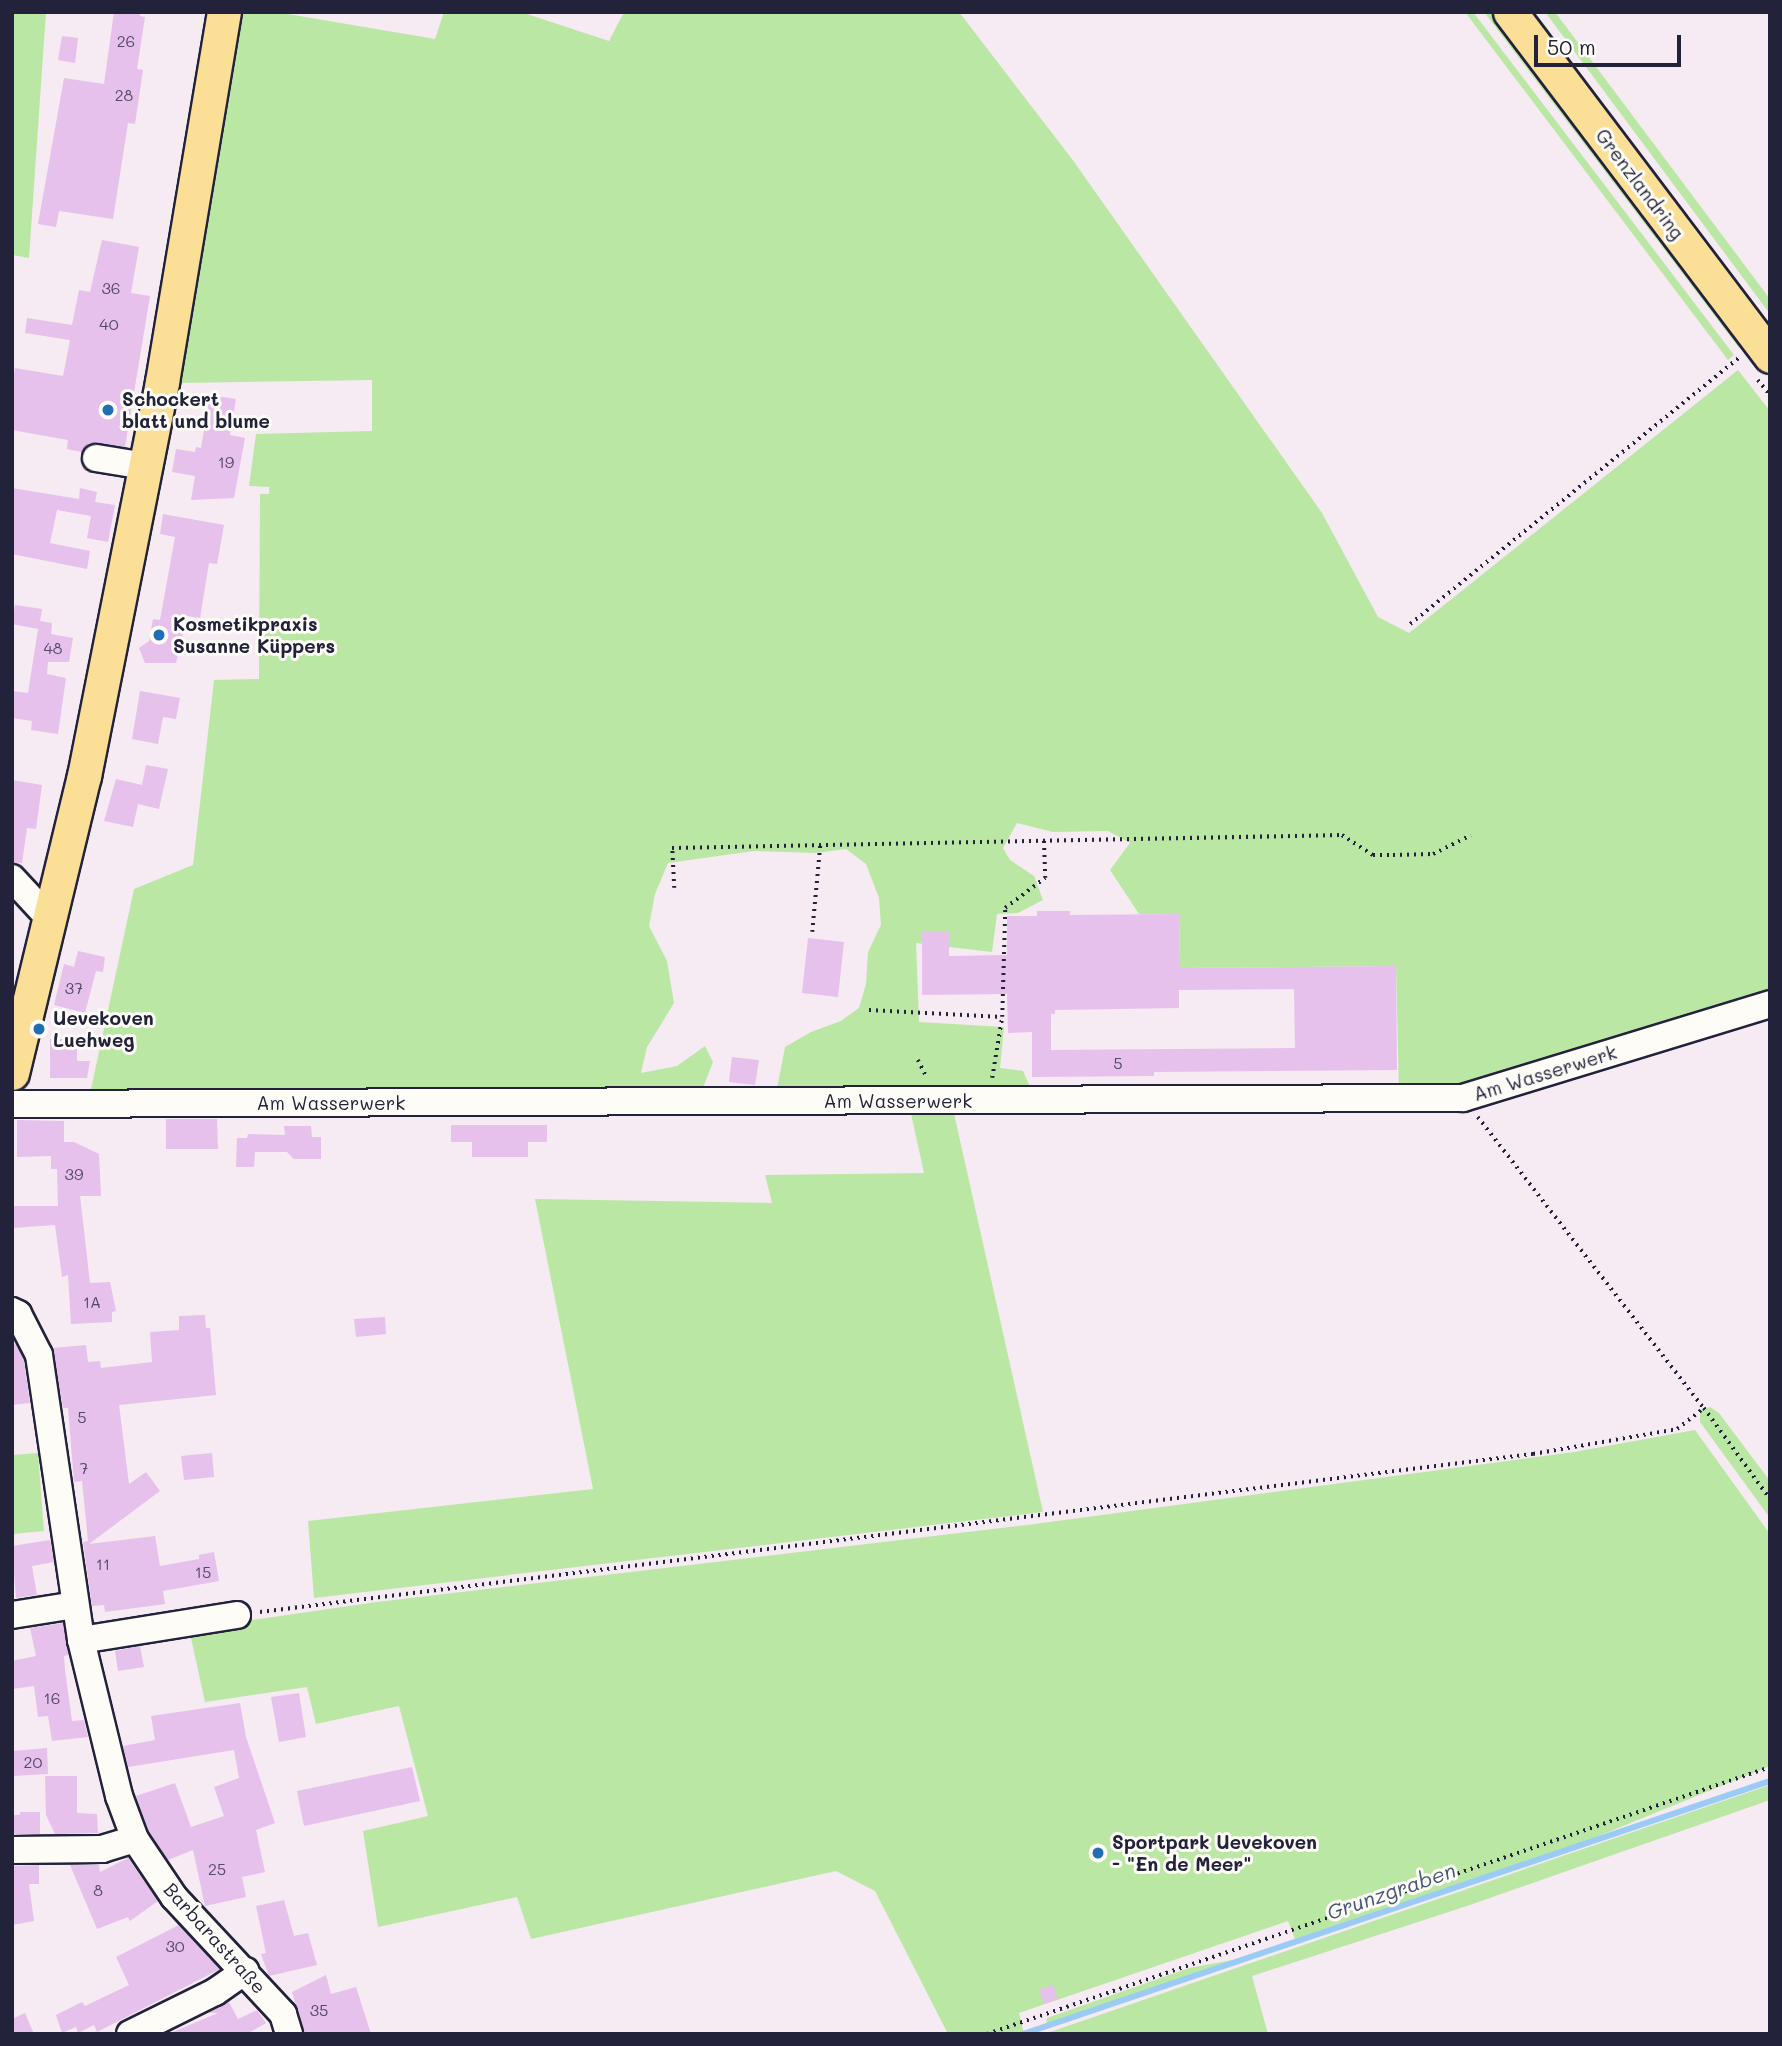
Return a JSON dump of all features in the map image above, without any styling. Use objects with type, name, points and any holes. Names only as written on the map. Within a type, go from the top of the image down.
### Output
[{"type":"main road","points":[[12,1073],[84,776],[145,466],[224,12]]},
{"type":"main road","name":"Grenzlandring","points":[[1510,12],[1765,349]]},
{"type":"street","points":[[96,458],[145,466]]},
{"type":"street","points":[[12,878],[51,920]]},
{"type":"street","name":"Am Wasserwerk","points":[[12,1104],[1463,1098],[1770,1004]]},
{"type":"street","name":"Barbarastraße","points":[[12,1311],[18,1314],[40,1355],[80,1640],[119,1796],[135,1839],[174,1898],[283,2014],[289,2034]]},
{"type":"street","points":[[12,1615],[75,1605]]},
{"type":"street","points":[[80,1640],[237,1615]]},
{"type":"street","points":[[12,1850],[102,1849],[135,1839]]},
{"type":"street","points":[[130,2034],[215,1992],[245,1971]]},
{"type":"path","points":[[1410,624],[1765,349]]},
{"type":"path","points":[[674,888],[672,848],[1342,835],[1373,855],[1393,855],[1433,854],[1471,835]]},
{"type":"path","points":[[989,1100],[1002,1017],[1005,908],[1045,878],[1044,840]]},
{"type":"path","points":[[812,932],[820,845]]},
{"type":"path","points":[[869,1010],[1002,1017]]},
{"type":"path","points":[[1463,1098],[1704,1408],[1770,1499]]},
{"type":"path","points":[[237,1615],[1533,1454],[1677,1429],[1704,1408]]},
{"type":"path","points":[[986,2034],[1770,1768]]},
{"type":"green space","points":[[12,12],[46,12],[29,258],[12,255]]},
{"type":"green space","points":[[238,12],[276,12],[435,39],[444,12],[521,12],[609,41],[624,12],[959,12],[1072,159],[1322,513],[1378,617],[1409,633],[1738,370],[1770,411],[1770,996],[1471,1088],[1399,1091],[1396,966],[1180,968],[1179,914],[1139,914],[1110,870],[1130,843],[1108,831],[1053,832],[1017,823],[1003,848],[1010,860],[1034,876],[1043,900],[1018,913],[997,914],[992,952],[916,943],[919,1022],[1004,1027],[1000,1068],[1023,1071],[1033,1094],[776,1094],[785,1047],[811,1032],[841,1021],[859,1008],[866,984],[868,952],[881,925],[879,898],[866,864],[846,849],[816,853],[754,851],[668,863],[655,894],[649,926],[667,961],[674,1003],[647,1047],[641,1073],[677,1066],[705,1046],[713,1062],[704,1085],[705,1093],[90,1094],[134,889],[193,865],[214,680],[259,679],[260,494],[269,494],[269,487],[249,486],[256,434],[372,431],[372,380],[179,383]]},
{"type":"green space","points":[[1465,12],[1473,12],[1734,355],[1728,360]]},
{"type":"green space","points":[[1484,12],[1495,12],[1746,343],[1739,348]]},
{"type":"green space","points":[[1523,12],[1535,12],[1770,326],[1761,328]]},
{"type":"green space","points":[[1545,12],[1555,12],[1770,299],[1770,314]]},
{"type":"green space","points":[[910,1109],[953,1109],[1043,1512],[314,1598],[308,1521],[593,1489],[535,1199],[772,1203],[765,1175],[924,1173]]},
{"type":"green space","points":[[1710,1407],[1719,1413],[1770,1481],[1770,1518],[1700,1422],[1700,1410]]},
{"type":"green space","points":[[1695,1430],[1770,1534],[1770,1766],[1584,1842],[1295,1939],[1288,1921],[1019,2013],[1024,2034],[948,2034],[875,1891],[836,1871],[531,1939],[517,1897],[378,1927],[363,1831],[428,1816],[399,1706],[316,1724],[307,1687],[205,1702],[189,1629],[377,1602],[1027,1525],[1574,1452]]},
{"type":"green space","points":[[38,1453],[44,1531],[12,1534],[12,1455]]},
{"type":"green space","points":[[1770,1785],[1770,1800],[1467,1906],[1252,1976],[1268,2034],[1044,2034]]},
{"type":"green space","points":[[1238,1959],[1046,2025],[1047,2018],[1189,1968]]},
{"type":"building","points":[[114,12],[140,12],[140,16],[145,17],[137,69],[143,70],[135,124],[128,123],[113,219],[59,211],[56,227],[38,224],[64,78],[104,84]]},
{"type":"building","points":[[62,36],[78,38],[75,63],[58,60]]},
{"type":"building","points":[[102,240],[139,247],[131,293],[150,296],[125,447],[89,443],[82,452],[67,449],[68,440],[12,430],[12,385],[15,368],[63,376],[70,340],[25,333],[27,318],[72,325],[79,290],[90,292]]},
{"type":"building","points":[[210,395],[236,399],[230,435],[245,438],[234,498],[191,500],[195,476],[172,472],[176,449],[195,452],[196,447],[201,448]]},
{"type":"building","points":[[12,488],[79,499],[80,488],[97,492],[95,502],[115,505],[108,542],[87,538],[91,516],[57,510],[50,543],[90,551],[87,569],[12,554]]},
{"type":"building","points":[[163,514],[224,525],[217,564],[209,563],[200,618],[187,616],[176,663],[145,663],[139,648],[149,641],[153,619],[160,620],[175,537],[160,534]]},
{"type":"building","points":[[15,605],[42,609],[40,621],[52,623],[51,634],[73,638],[69,662],[48,662],[47,674],[66,678],[58,734],[31,730],[32,721],[12,718],[12,691],[28,693],[38,629],[12,624]]},
{"type":"building","points":[[140,691],[180,698],[176,719],[163,717],[158,744],[132,739]]},
{"type":"building","points":[[146,765],[168,769],[159,809],[138,804],[133,827],[104,821],[116,779],[142,785]]},
{"type":"building","points":[[12,780],[42,785],[36,829],[27,828],[22,863],[12,862]]},
{"type":"building","points":[[1037,911],[1070,911],[1070,915],[1179,914],[1180,968],[1396,966],[1397,1070],[1154,1072],[1154,1076],[1032,1077],[1032,1032],[1008,1033],[1007,994],[922,995],[922,931],[949,931],[949,956],[1007,955],[1007,916],[1037,916]],"holes":[[[1294,989],[1295,1048],[1051,1050],[1051,1014],[1055,1014],[1055,1010],[1179,1008],[1179,990]]]},
{"type":"building","points":[[808,938],[844,942],[838,997],[802,993]]},
{"type":"building","points":[[78,951],[105,957],[103,972],[96,971],[85,1013],[54,1005],[64,964],[74,967]]},
{"type":"building","points":[[50,1039],[77,1039],[77,1061],[90,1061],[87,1078],[50,1078]]},
{"type":"building","points":[[732,1057],[759,1060],[755,1085],[729,1082]]},
{"type":"building","points":[[166,1119],[217,1119],[218,1149],[166,1149]]},
{"type":"building","points":[[17,1120],[64,1121],[64,1142],[74,1142],[99,1154],[101,1196],[80,1196],[90,1283],[110,1282],[116,1311],[112,1312],[112,1322],[71,1324],[68,1275],[62,1277],[55,1225],[12,1228],[12,1206],[58,1206],[57,1169],[51,1169],[51,1156],[17,1157]]},
{"type":"building","points":[[451,1125],[547,1125],[547,1142],[528,1142],[528,1157],[472,1157],[472,1142],[451,1142]]},
{"type":"building","points":[[284,1126],[311,1126],[312,1137],[321,1137],[321,1159],[294,1159],[287,1152],[255,1152],[254,1167],[236,1167],[237,1138],[247,1138],[248,1134],[285,1135]]},
{"type":"building","points":[[205,1315],[206,1328],[210,1328],[216,1395],[119,1405],[129,1484],[146,1472],[160,1491],[89,1544],[155,1536],[160,1566],[199,1559],[199,1555],[214,1552],[219,1581],[163,1591],[165,1604],[105,1612],[104,1605],[92,1606],[83,1542],[88,1541],[82,1481],[74,1482],[68,1408],[63,1408],[53,1348],[86,1345],[88,1362],[100,1361],[101,1368],[152,1362],[150,1332],[179,1330],[179,1316]]},
{"type":"building","points":[[385,1317],[386,1334],[356,1337],[354,1319]]},
{"type":"building","points":[[16,1344],[24,1360],[30,1403],[12,1405],[12,1345]]},
{"type":"building","points":[[212,1453],[214,1477],[184,1480],[181,1456]]},
{"type":"building","points":[[50,1540],[54,1562],[32,1566],[37,1595],[16,1598],[12,1546]]},
{"type":"building","points":[[63,1623],[69,1655],[64,1656],[72,1721],[84,1720],[88,1737],[52,1741],[48,1716],[38,1717],[34,1686],[12,1689],[12,1661],[36,1656],[30,1628]]},
{"type":"building","points":[[140,1646],[144,1667],[118,1671],[115,1651]]},
{"type":"building","points":[[299,1693],[306,1737],[279,1742],[271,1697]]},
{"type":"building","points":[[240,1703],[246,1737],[275,1823],[256,1830],[265,1872],[242,1877],[246,1897],[205,1906],[193,1850],[168,1860],[149,1832],[136,1796],[175,1783],[191,1827],[224,1816],[214,1787],[239,1778],[234,1750],[128,1767],[123,1746],[155,1740],[151,1716]]},
{"type":"building","points":[[47,1748],[48,1774],[12,1776],[12,1751]]},
{"type":"building","points":[[412,1767],[420,1801],[304,1826],[297,1791]]},
{"type":"building","points":[[45,1776],[77,1776],[77,1813],[97,1814],[98,1833],[55,1834],[46,1815]]},
{"type":"building","points":[[20,1812],[40,1812],[40,1834],[12,1834],[12,1815],[20,1815]]},
{"type":"building","points":[[128,1858],[158,1901],[130,1921],[128,1917],[97,1929],[70,1865],[99,1865],[100,1872]]},
{"type":"building","points":[[39,1865],[39,1884],[29,1884],[34,1921],[12,1925],[12,1866]]},
{"type":"building","points":[[284,1900],[294,1936],[308,1933],[317,1965],[269,1976],[261,1954],[266,1953],[256,1906]]},
{"type":"building","points":[[179,1925],[220,1969],[97,2032],[94,2025],[78,2033],[76,2027],[62,2033],[56,2015],[82,2002],[85,2006],[129,1985],[116,1957]]},
{"type":"building","points":[[326,1975],[331,1994],[356,1987],[371,2034],[305,2034],[292,1992]]},
{"type":"building","points":[[1053,1985],[1058,1999],[1044,2004],[1039,1990]]},
{"type":"building","points":[[229,2002],[238,2019],[257,2010],[266,2023],[247,2034],[168,2034],[218,2013],[209,2013]]},
{"type":"building","points":[[25,2013],[34,2034],[12,2034],[12,2019]]},
{"type":"waterway","name":"Grunzgraben","points":[[1023,2034],[1770,1781]]},
{"type":"place","name":"Schockert blatt und blume","points":[[108,410]]},
{"type":"place","name":"Kosmetikpraxis Susanne Küppers","points":[[159,635]]},
{"type":"place","name":"Uevekoven Luehweg","points":[[39,1029]]},
{"type":"place","name":"Sportpark Uevekoven - \"En de Meer\"","points":[[1098,1853]]}]
